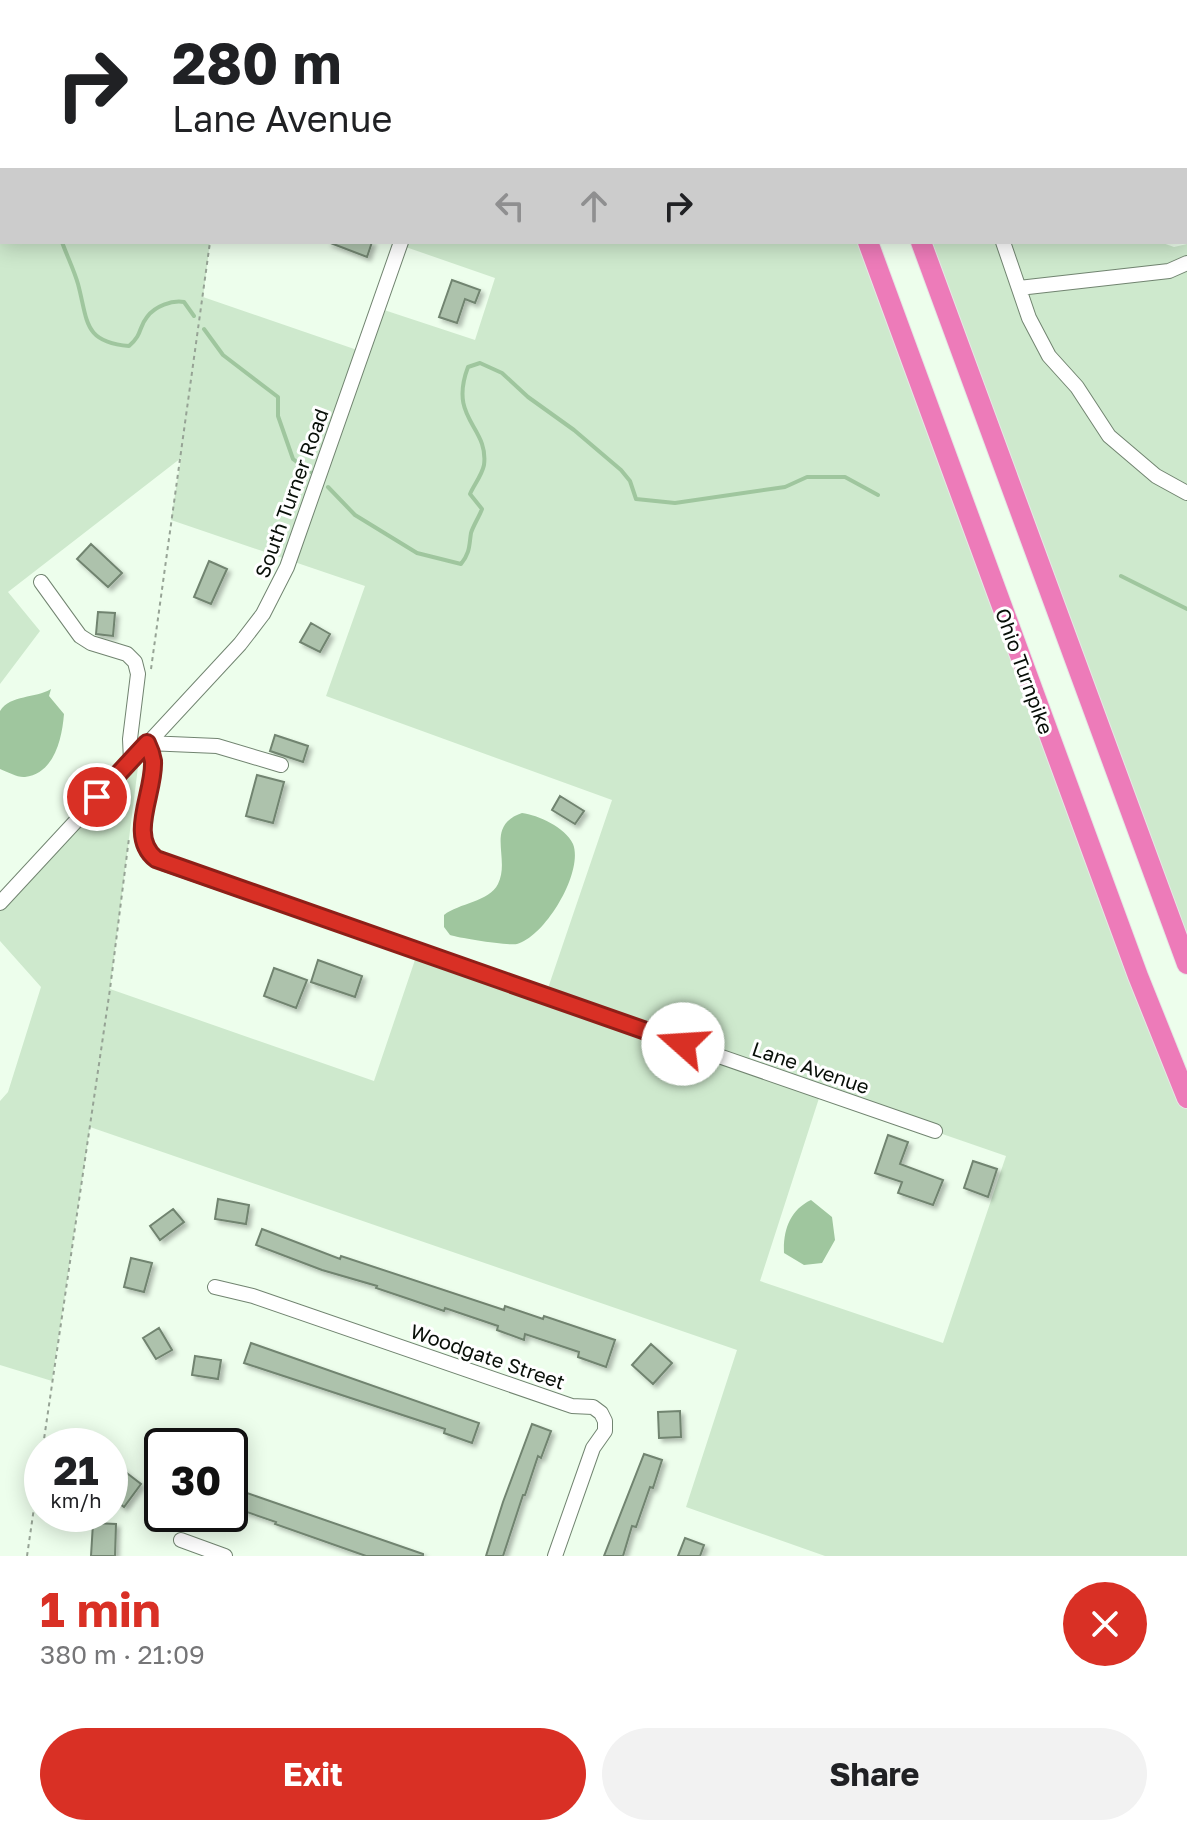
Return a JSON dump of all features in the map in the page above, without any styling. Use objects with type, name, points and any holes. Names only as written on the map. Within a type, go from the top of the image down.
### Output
[{"type":"highway","name":"Ohio Turnpike","points":[[869,244],[1138,976],[1187,1098]]},
{"type":"highway","points":[[922,244],[1187,964]]},
{"type":"street","name":"South Turner Road","points":[[0,903],[240,644],[276,591],[400,244]]},
{"type":"street","points":[[1004,244],[1029,318],[1049,356],[1077,387],[1109,436],[1156,476],[1187,493]]},
{"type":"street","points":[[1019,288],[1169,271],[1187,263]]},
{"type":"street","points":[[41,582],[80,636],[91,643],[127,654],[135,662],[138,674],[130,739],[131,761]]},
{"type":"street","points":[[147,743],[217,746],[281,765]]},
{"type":"street","name":"Lane Avenue","points":[[147,743],[153,758],[153,772],[143,841],[145,848],[156,859],[502,983],[935,1131]]},
{"type":"street","name":"Woodgate Street","points":[[215,1287],[253,1296],[572,1406],[593,1407],[601,1413],[605,1431],[593,1448],[555,1556]]},
{"type":"street","points":[[181,1540],[225,1556]]},
{"type":"path","points":[[152,669],[210,244]]},
{"type":"path","points":[[46,1428],[130,832]]},
{"type":"path","points":[[27,1556],[30,1532]]},
{"type":"shaded area","points":[[0,244],[210,244],[203,297],[363,352],[378,308],[475,340],[495,278],[400,244],[869,244],[1187,1098],[1187,1556],[825,1556],[686,1507],[737,1350],[90,1127],[52,1381],[0,1365],[0,1101],[8,1092],[41,987],[0,941],[0,903],[147,743],[138,767],[110,989],[374,1081],[418,951],[545,997],[612,800],[326,696],[365,586],[171,520],[181,458],[8,592],[40,631],[0,684]],"holes":[[[821,1092],[1006,1156],[943,1343],[760,1281]]]},
{"type":"shaded area","points":[[922,244],[1166,244],[1174,247],[1187,244],[1187,964]]},
{"type":"shaded area","points":[[51,689],[49,696],[64,714],[59,743],[50,762],[35,774],[25,777],[0,769],[0,711],[10,702]]},
{"type":"shaded area","points":[[522,813],[550,823],[564,832],[573,844],[573,870],[560,902],[539,929],[517,944],[450,935],[444,927],[444,915],[488,895],[498,884],[502,864],[501,834],[511,819]]},
{"type":"shaded area","points":[[811,1200],[832,1217],[835,1240],[822,1263],[804,1265],[784,1253],[785,1236],[793,1215]]},
{"type":"building","points":[[333,244],[371,244],[367,257]]},
{"type":"building","points":[[452,280],[480,290],[475,303],[465,299],[457,323],[439,317]]},
{"type":"building","points":[[91,544],[122,573],[108,587],[77,559]]},
{"type":"building","points":[[209,561],[227,569],[211,604],[194,597]]},
{"type":"building","points":[[98,612],[115,613],[113,636],[96,634]]},
{"type":"building","points":[[311,623],[330,634],[320,652],[300,642]]},
{"type":"building","points":[[275,735],[308,746],[303,762],[270,751]]},
{"type":"building","points":[[257,775],[284,782],[273,823],[246,816]]},
{"type":"building","points":[[560,796],[584,811],[575,824],[552,810]]},
{"type":"building","points":[[318,960],[362,976],[355,997],[311,982]]},
{"type":"building","points":[[274,968],[307,980],[296,1008],[264,996]]},
{"type":"building","points":[[888,1135],[908,1142],[900,1164],[943,1180],[933,1205],[898,1193],[902,1182],[875,1173]]},
{"type":"building","points":[[973,1161],[997,1169],[988,1197],[964,1188]]},
{"type":"building","points":[[218,1199],[249,1205],[246,1224],[215,1219]]},
{"type":"building","points":[[173,1209],[184,1222],[160,1240],[150,1226]]},
{"type":"building","points":[[262,1229],[340,1259],[341,1256],[504,1310],[505,1306],[543,1319],[544,1316],[615,1340],[606,1367],[578,1357],[579,1352],[525,1334],[524,1340],[497,1330],[498,1326],[445,1308],[444,1311],[256,1245]]},
{"type":"building","points":[[131,1258],[152,1263],[144,1292],[124,1287]]},
{"type":"building","points":[[159,1328],[172,1350],[156,1359],[143,1338]]},
{"type":"building","points":[[251,1343],[479,1423],[472,1443],[444,1433],[445,1429],[244,1363]]},
{"type":"building","points":[[651,1344],[672,1363],[653,1384],[632,1365]]},
{"type":"building","points":[[195,1356],[221,1360],[218,1379],[192,1375]]},
{"type":"building","points":[[680,1411],[681,1437],[659,1438],[658,1412]]},
{"type":"building","points":[[532,1424],[551,1431],[523,1495],[503,1556],[486,1556],[503,1502]]},
{"type":"building","points":[[644,1454],[662,1460],[653,1488],[650,1487],[636,1527],[632,1526],[623,1556],[604,1556]]},
{"type":"building","points":[[128,1474],[141,1484],[128,1502]]},
{"type":"building","points":[[248,1493],[423,1556],[366,1556],[248,1512]]},
{"type":"building","points":[[92,1532],[116,1532],[115,1556],[91,1556]]},
{"type":"building","points":[[685,1538],[704,1545],[700,1556],[678,1556]]},
{"type":"waterway","points":[[63,244],[86,319],[95,334],[103,340],[129,346],[150,313],[169,303],[184,302],[194,316]]},
{"type":"waterway","points":[[204,329],[223,355],[278,397],[278,416],[293,459],[310,472]]},
{"type":"waterway","points":[[328,487],[355,515],[417,553],[461,564],[468,553],[471,533],[482,509],[470,494],[483,469],[484,452],[463,399],[468,367],[480,363],[502,373],[621,470],[630,481],[636,499],[675,503],[785,487],[807,477],[845,477],[878,495]]},
{"type":"waterway","points":[[1121,576],[1187,609]]},
{"type":"route","points":[[97,797],[147,743],[153,758],[153,772],[143,841],[145,848],[156,859],[683,1044]]}]
